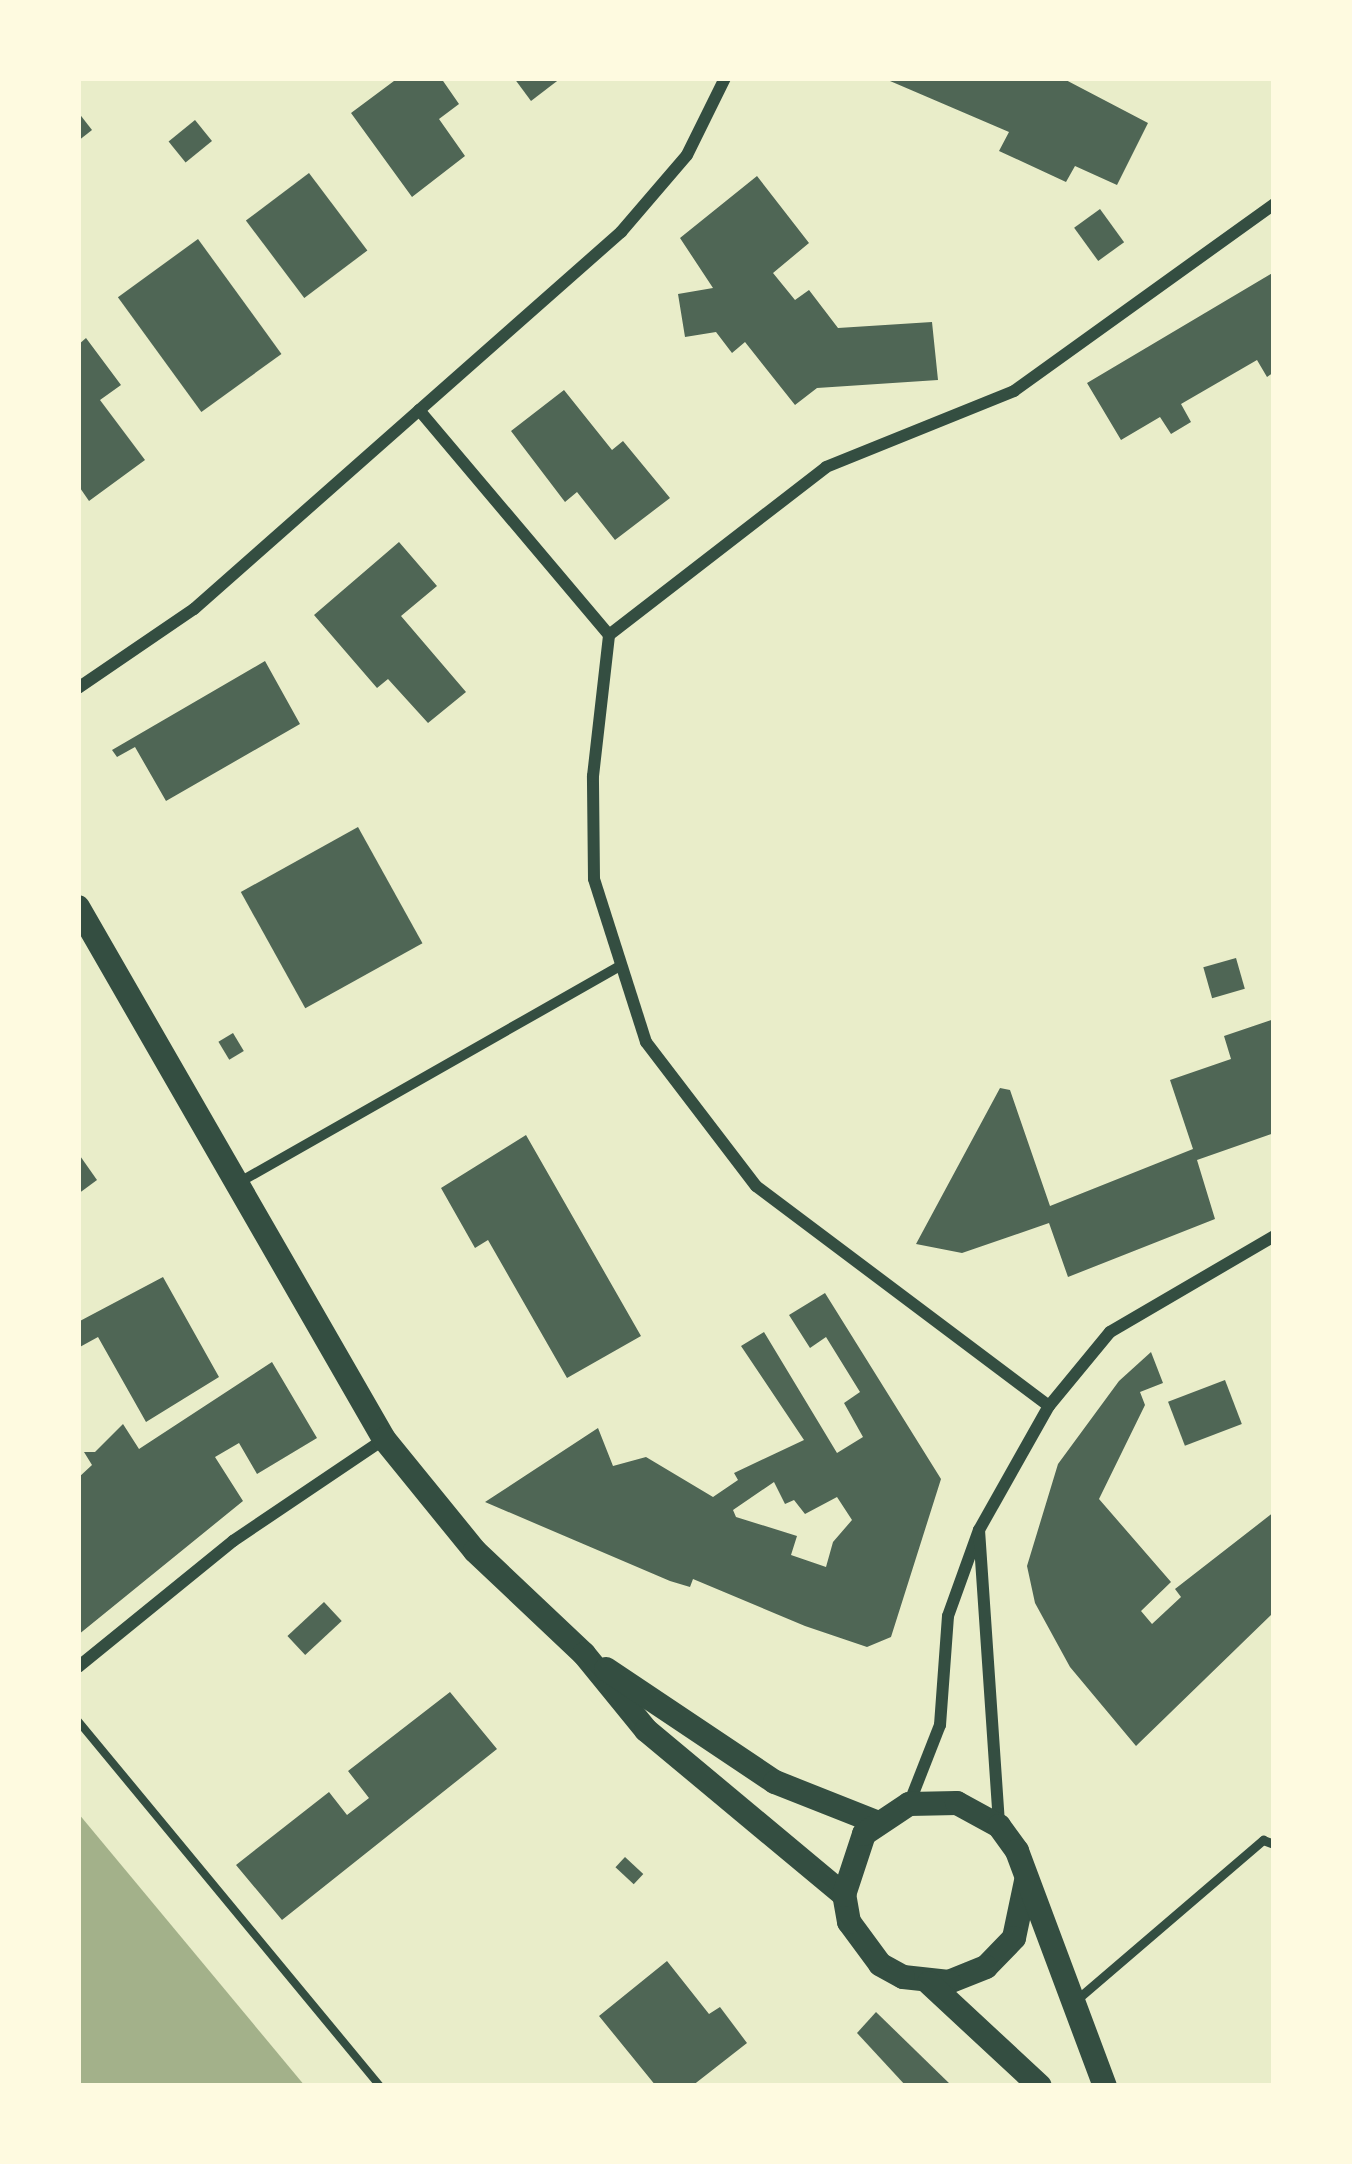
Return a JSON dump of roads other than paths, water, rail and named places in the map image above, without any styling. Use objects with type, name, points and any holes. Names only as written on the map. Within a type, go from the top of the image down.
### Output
[{"type":"main road","points":[[78,907],[234,1186],[384,1439],[475,1551],[584,1654],[646,1730],[844,1895]]},
{"type":"main road","points":[[584,1654],[776,1782],[876,1822]]},
{"type":"main road","points":[[1026,1881],[1022,1920],[1002,1954],[968,1976],[929,1983],[903,1977],[861,1945],[844,1895],[849,1863],[876,1822],[909,1804],[957,1803],[999,1826],[1026,1881],[1070,2006],[1105,2086]]},
{"type":"main road","points":[[929,1983],[1040,2086]]},
{"type":"street","points":[[78,688],[194,610],[621,232],[687,155],[725,78]]},
{"type":"street","points":[[1049,1406],[756,1186],[646,1042],[594,879],[593,776],[609,635],[826,467],[1014,392],[1274,204]]},
{"type":"street","points":[[419,410],[609,635]]},
{"type":"street","points":[[234,1186],[621,965]]},
{"type":"street","points":[[909,1804],[940,1725],[948,1616],[980,1529],[1049,1406],[1110,1332],[1274,1236]]},
{"type":"street","points":[[78,1667],[233,1541],[384,1439]]},
{"type":"street","points":[[980,1529],[999,1826]]},
{"type":"lane","points":[[1070,2006],[1263,1840],[1274,1844]]}]
